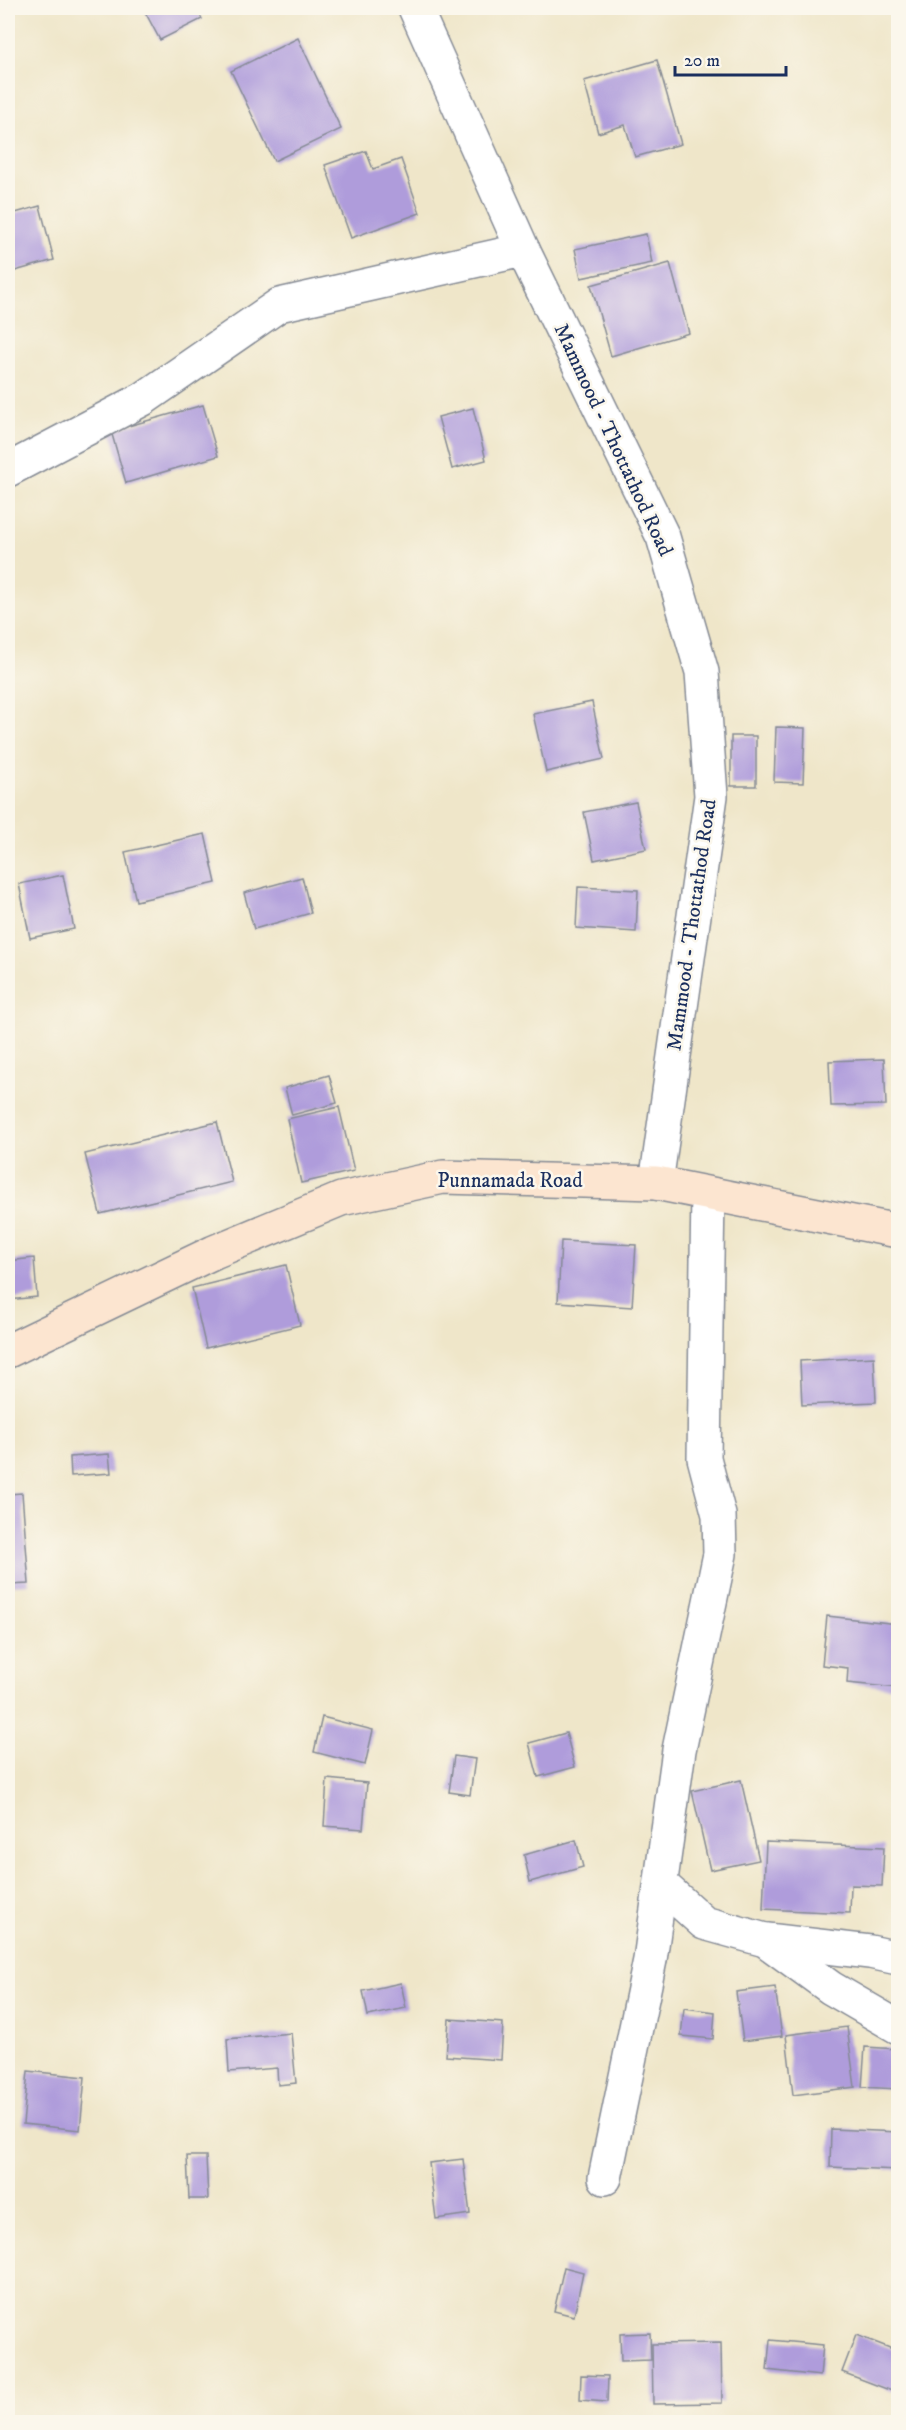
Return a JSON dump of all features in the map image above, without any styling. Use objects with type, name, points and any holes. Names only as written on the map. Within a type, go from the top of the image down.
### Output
[{"type":"main road","name":"Punnamada Road","points":[[8,1351],[214,1252],[341,1199],[443,1177],[656,1183],[898,1230]]},
{"type":"street","name":"Mammood - Thottathod Road","points":[[415,8],[523,250],[663,537],[702,672],[711,796],[656,1183]]},
{"type":"street","points":[[8,470],[143,399],[279,305],[523,250]]},
{"type":"street","points":[[605,2178],[650,1960],[679,1750],[720,1554],[719,1515],[704,1458],[708,1194]]},
{"type":"street","points":[[662,1885],[704,1923],[765,1940],[870,1952],[898,1958]]},
{"type":"street","points":[[765,1940],[831,1988],[898,2027]]},
{"type":"building","points":[[143,8],[196,8],[202,19],[160,40]]},
{"type":"building","points":[[298,38],[341,129],[274,161],[231,71]]},
{"type":"building","points":[[657,60],[681,144],[635,157],[625,125],[598,133],[584,81]]},
{"type":"building","points":[[366,151],[373,169],[401,159],[420,213],[351,238],[325,165]]},
{"type":"building","points":[[40,206],[54,260],[8,273],[8,215]]},
{"type":"building","points":[[646,234],[652,263],[581,278],[575,249]]},
{"type":"building","points":[[670,263],[689,333],[611,356],[591,285]]},
{"type":"building","points":[[203,405],[218,456],[126,483],[111,431]]},
{"type":"building","points":[[473,408],[486,460],[452,469],[438,417]]},
{"type":"building","points":[[592,702],[604,759],[546,772],[533,714]]},
{"type":"building","points":[[776,727],[805,728],[803,783],[774,782]]},
{"type":"building","points":[[731,736],[756,736],[756,786],[731,786]]},
{"type":"building","points":[[636,802],[646,849],[594,860],[584,812]]},
{"type":"building","points":[[205,834],[216,883],[136,901],[125,852]]},
{"type":"building","points":[[63,875],[74,929],[30,938],[19,884]]},
{"type":"building","points":[[302,877],[311,913],[254,929],[244,893]]},
{"type":"building","points":[[578,887],[638,890],[636,932],[576,928]]},
{"type":"building","points":[[884,1059],[886,1105],[831,1106],[829,1061]]},
{"type":"building","points":[[329,1075],[337,1103],[292,1115],[285,1088]]},
{"type":"building","points":[[339,1107],[354,1171],[301,1183],[287,1119]]},
{"type":"building","points":[[217,1122],[232,1182],[100,1214],[85,1154]]},
{"type":"building","points":[[561,1241],[636,1245],[632,1307],[558,1302]]},
{"type":"building","points":[[34,1258],[37,1297],[8,1300],[8,1261]]},
{"type":"building","points":[[286,1265],[300,1325],[206,1348],[192,1288]]},
{"type":"building","points":[[874,1357],[876,1402],[802,1405],[800,1361]]},
{"type":"building","points":[[109,1454],[111,1473],[71,1476],[70,1457]]},
{"type":"building","points":[[22,1493],[29,1584],[8,1585],[8,1494]]},
{"type":"building","points":[[827,1616],[898,1624],[898,1688],[847,1683],[848,1668],[822,1665]]},
{"type":"building","points":[[322,1717],[373,1730],[365,1765],[314,1752]]},
{"type":"building","points":[[566,1733],[575,1767],[538,1777],[529,1743]]},
{"type":"building","points":[[454,1756],[475,1759],[470,1795],[449,1792]]},
{"type":"building","points":[[327,1779],[367,1783],[363,1829],[324,1826]]},
{"type":"building","points":[[741,1780],[759,1860],[710,1870],[692,1791]]},
{"type":"building","points":[[576,1840],[583,1867],[530,1882],[524,1855]]},
{"type":"building","points":[[766,1842],[884,1847],[882,1886],[851,1885],[850,1913],[763,1909]]},
{"type":"building","points":[[401,1983],[406,2008],[368,2016],[363,1991]]},
{"type":"building","points":[[775,1987],[782,2036],[743,2041],[736,1992]]},
{"type":"building","points":[[684,2008],[715,2012],[713,2039],[681,2036]]},
{"type":"building","points":[[449,2019],[503,2023],[501,2060],[446,2056]]},
{"type":"building","points":[[847,2027],[855,2087],[793,2095],[786,2035]]},
{"type":"building","points":[[291,2033],[296,2083],[278,2085],[277,2068],[229,2072],[227,2039]]},
{"type":"building","points":[[865,2047],[898,2049],[898,2089],[862,2087]]},
{"type":"building","points":[[28,2071],[85,2077],[80,2130],[23,2124]]},
{"type":"building","points":[[831,2129],[898,2132],[898,2170],[830,2167]]},
{"type":"building","points":[[187,2156],[206,2156],[208,2199],[189,2199]]},
{"type":"building","points":[[463,2159],[470,2214],[436,2219],[429,2163]]},
{"type":"building","points":[[564,2267],[583,2272],[574,2316],[554,2311]]},
{"type":"building","points":[[650,2333],[651,2360],[621,2361],[620,2334]]},
{"type":"building","points":[[856,2335],[898,2351],[897,2393],[842,2372]]},
{"type":"building","points":[[770,2340],[823,2345],[820,2376],[767,2370]]},
{"type":"building","points":[[721,2343],[722,2403],[653,2404],[652,2344]]},
{"type":"building","points":[[581,2375],[608,2376],[607,2402],[580,2400]]}]
